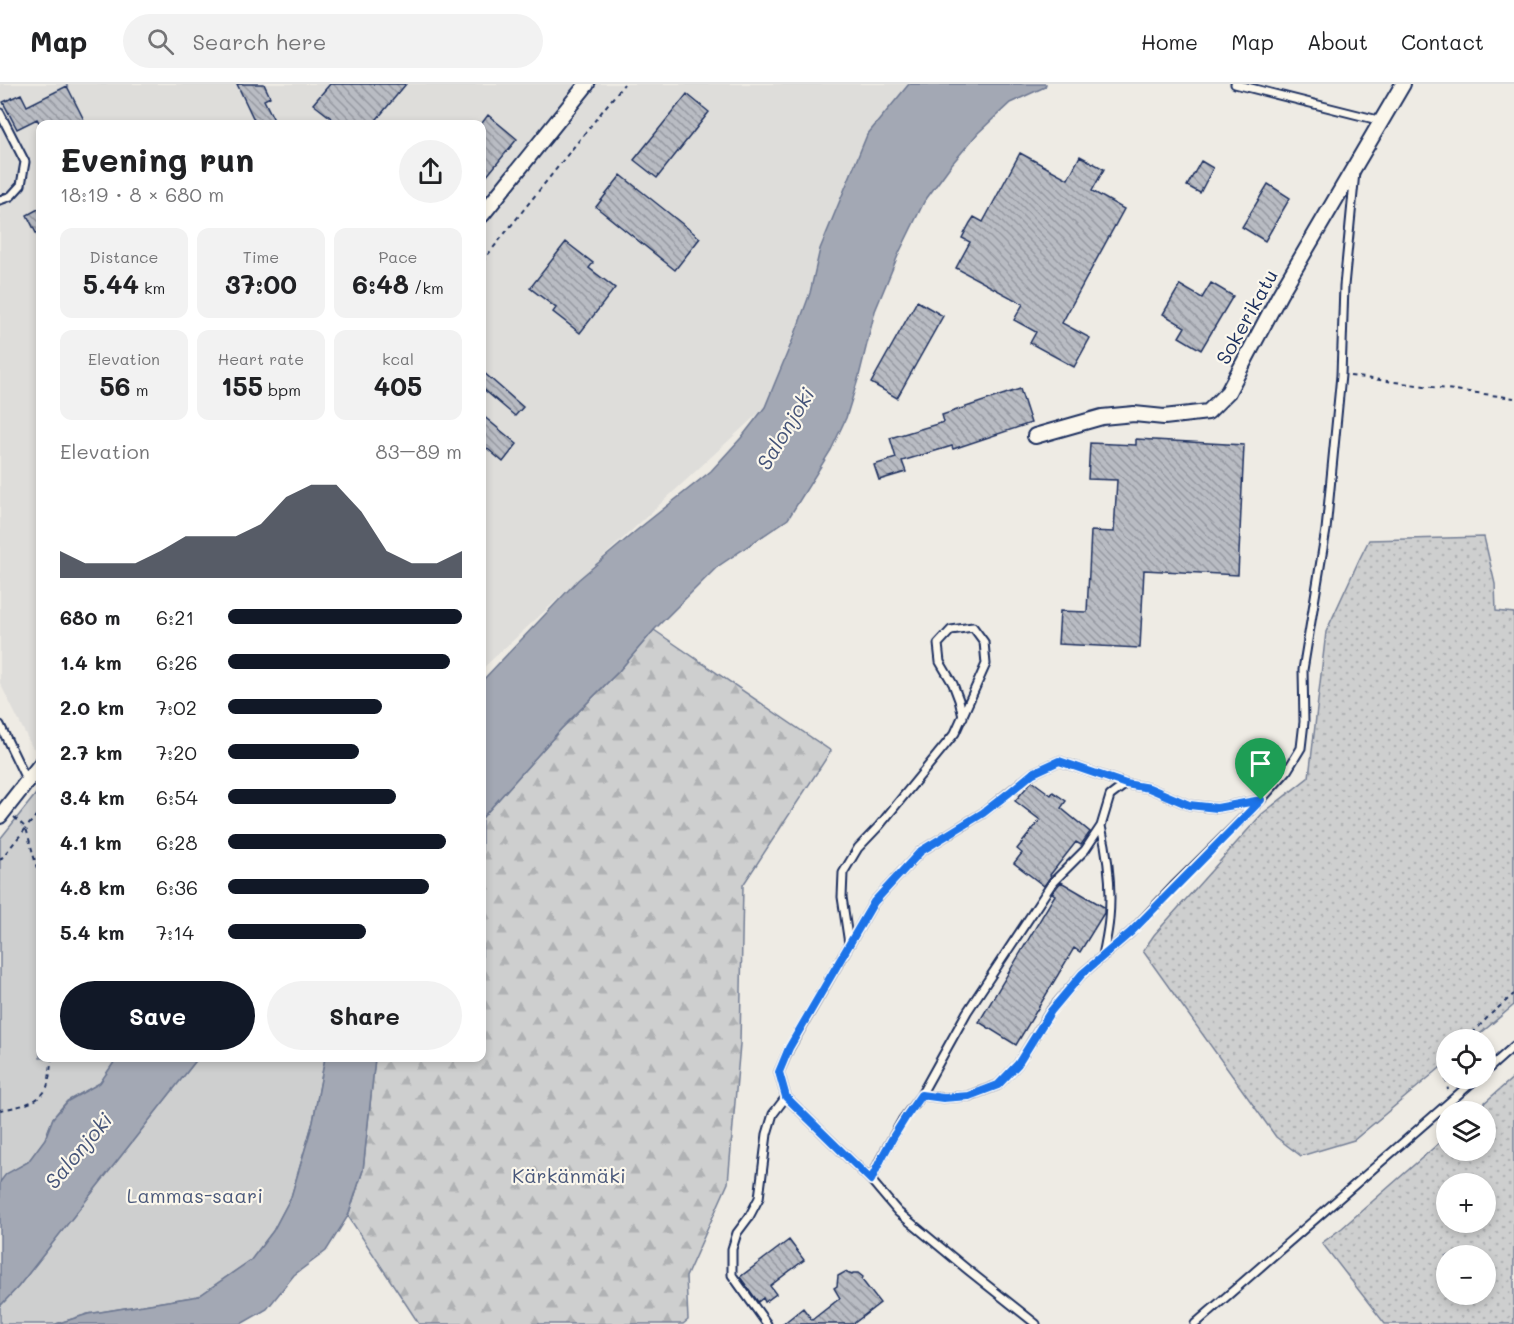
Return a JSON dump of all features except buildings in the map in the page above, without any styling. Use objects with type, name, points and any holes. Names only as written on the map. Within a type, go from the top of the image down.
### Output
[{"type":"street","points":[[486,210],[587,84]]},
{"type":"street","name":"Sokerikatu","points":[[1035,436],[1102,417],[1134,414],[1164,417],[1208,412],[1228,392],[1280,294],[1403,84]]},
{"type":"street","points":[[0,816],[36,770]]},
{"type":"lane","points":[[1235,84],[1382,121]]},
{"type":"lane","points":[[0,113],[25,162],[21,185],[11,196],[0,200]]},
{"type":"lane","points":[[921,1095],[943,1098],[969,1096],[998,1085],[1018,1064],[1051,1011],[1082,974],[1131,932],[1261,800],[1287,771],[1301,748],[1304,722],[1303,670],[1326,530],[1341,375],[1344,286],[1355,167]]},
{"type":"lane","points":[[849,944],[842,897],[843,873],[858,848],[955,733],[963,717],[986,664],[984,642],[973,627],[951,630],[938,644],[940,662],[953,684],[963,717]]},
{"type":"lane","points":[[0,725],[27,781]]},
{"type":"lane","points":[[1036,1324],[898,1212],[871,1180],[786,1097],[779,1072],[789,1048],[874,902],[921,851],[983,813],[1033,773],[1059,761],[1126,784],[1149,788],[1189,805],[1217,808],[1261,800]]},
{"type":"lane","points":[[871,1180],[903,1119],[921,1095],[967,1012],[1053,882],[1086,850],[1101,826],[1110,796],[1126,784]]},
{"type":"lane","points":[[1101,826],[1109,879],[1109,919],[1103,956]]},
{"type":"lane","points":[[1496,1062],[1514,1046]]},
{"type":"lane","points":[[1452,1101],[1465,1089]]},
{"type":"lane","points":[[767,1324],[732,1275],[732,1249],[737,1233],[759,1198],[767,1134],[773,1114],[786,1097]]},
{"type":"lane","points":[[1195,1324],[1436,1115]]},
{"type":"path","points":[[486,257],[624,84]]},
{"type":"path","points":[[1341,375],[1514,398]]},
{"type":"path","points":[[0,860],[36,816]]},
{"type":"path","points":[[26,828],[36,864]]},
{"type":"path","points":[[1477,1029],[1514,994]]},
{"type":"path","points":[[0,1110],[38,1099],[47,1088],[51,1062]]},
{"type":"path","points":[[1448,1089],[1452,1101]]},
{"type":"shaded area","points":[[0,84],[909,84],[867,135],[820,249],[810,293],[765,407],[486,665],[486,120],[36,120],[36,750],[32,747],[0,683]]},
{"type":"green space","points":[[1484,537],[1495,584],[1496,611],[1514,613],[1514,1005],[1486,1029],[1436,1029],[1436,1071],[1354,1140],[1301,1156],[1276,1137],[1143,951],[1154,935],[1262,814],[1309,777],[1326,632],[1369,540]]},
{"type":"green space","name":"Kärkänmäki","points":[[654,630],[831,751],[743,885],[740,1044],[728,1183],[686,1277],[688,1320],[683,1324],[419,1324],[348,1216],[363,1170],[375,1062],[486,1062],[486,813],[561,729],[619,671]]},
{"type":"green space","points":[[36,794],[36,1062],[114,1062],[100,1083],[67,1101],[53,1118],[45,1139],[28,1162],[7,1174],[0,1182],[0,839]]},
{"type":"green space","name":"Lammas-saari","points":[[195,1062],[324,1062],[313,1122],[291,1197],[273,1231],[251,1260],[199,1296],[88,1314],[56,1324],[0,1324],[0,1306],[18,1287]]},
{"type":"green space","points":[[1514,1077],[1514,1324],[1385,1324],[1322,1243],[1436,1146],[1436,1161],[1496,1161],[1496,1101],[1486,1101]]},
{"type":"water","name":"Salonjoki","points":[[909,84],[1046,84],[1045,87],[1010,103],[978,133],[924,202],[899,253],[875,311],[846,418],[831,450],[788,519],[717,567],[561,729],[486,813],[486,677],[578,580],[711,471],[765,407],[810,293],[820,249],[867,135]]},
{"type":"water","name":"Salonjoki","points":[[114,1062],[195,1062],[18,1287],[0,1306],[0,1182],[6,1174],[28,1162],[45,1139],[53,1118],[68,1101],[100,1083]]},
{"type":"water","points":[[324,1062],[375,1062],[363,1170],[348,1216],[326,1251],[294,1275],[267,1309],[241,1324],[56,1324],[88,1314],[199,1296],[251,1260],[273,1231],[291,1197],[313,1122]]},
{"type":"route","points":[[1059,761],[1126,784],[1149,788],[1189,805],[1217,808],[1261,800],[1131,932],[1082,974],[1051,1011],[1018,1064],[998,1085],[969,1096],[943,1098],[921,1095],[903,1119],[871,1180],[786,1097],[779,1072],[789,1048],[874,902],[921,851],[983,813],[1033,773],[1059,761]]}]
